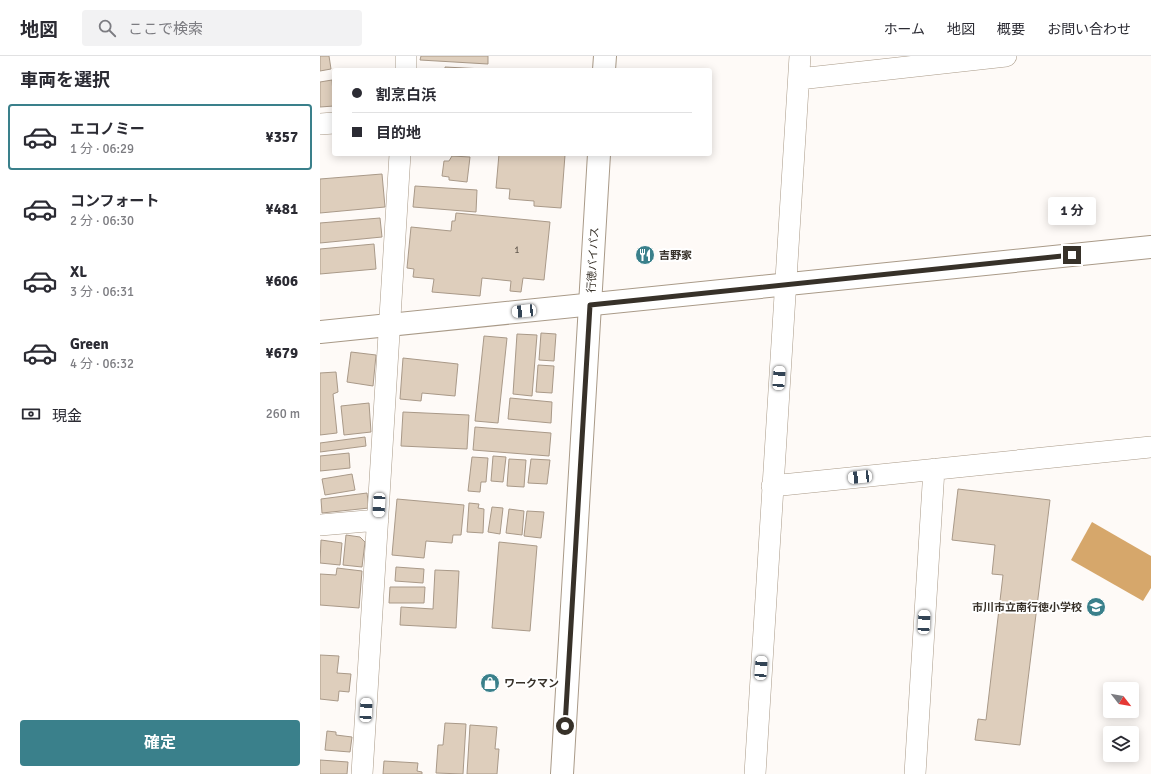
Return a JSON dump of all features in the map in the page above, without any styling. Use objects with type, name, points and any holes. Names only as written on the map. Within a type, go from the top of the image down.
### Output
[{"type":"street","points":[[406,56],[406,68]]},
{"type":"street","points":[[604,68],[605,56]]},
{"type":"street","points":[[755,774],[800,56]]},
{"type":"street","points":[[799,79],[995,57]]},
{"type":"street","points":[[320,124],[332,123]]},
{"type":"street","points":[[362,774],[400,156]]},
{"type":"street","name":"行徳バイパス","points":[[562,774],[599,156]]},
{"type":"street","points":[[320,332],[1151,247]]},
{"type":"street","points":[[772,486],[1151,447]]},
{"type":"street","points":[[915,774],[934,469]]},
{"type":"street","points":[[320,525],[378,520]]},
{"type":"shaded area","points":[[1092,522],[1151,556],[1151,588],[1143,601],[1071,560]]},
{"type":"building","points":[[320,56],[329,56],[331,69],[320,71]]},
{"type":"building","points":[[421,56],[488,56],[488,64],[420,60]]},
{"type":"building","points":[[332,80],[332,106],[320,107],[320,82]]},
{"type":"building","points":[[452,156],[470,157],[467,182],[449,180],[449,177],[442,176],[444,161],[449,161]]},
{"type":"building","points":[[499,156],[565,156],[561,208],[534,206],[534,201],[509,199],[510,189],[496,188]]},
{"type":"building","points":[[382,174],[385,207],[320,213],[320,179]]},
{"type":"building","points":[[415,186],[477,190],[476,212],[413,207]]},
{"type":"building","points":[[456,213],[550,222],[544,280],[523,278],[521,292],[510,291],[511,281],[482,278],[480,296],[432,292],[434,279],[413,277],[414,269],[407,268],[411,227],[451,231],[452,221],[455,221]]},
{"type":"building","points":[[380,218],[382,237],[320,243],[320,223]]},
{"type":"building","points":[[374,244],[376,269],[320,274],[320,249]]},
{"type":"building","points":[[541,333],[556,334],[554,361],[539,360]]},
{"type":"building","points":[[517,334],[537,335],[532,396],[513,394]]},
{"type":"building","points":[[484,336],[507,338],[498,423],[475,421]]},
{"type":"building","points":[[351,352],[376,355],[373,386],[347,382]]},
{"type":"building","points":[[403,358],[458,364],[455,396],[422,393],[421,401],[400,399]]},
{"type":"building","points":[[538,365],[554,366],[552,393],[536,392]]},
{"type":"building","points":[[336,372],[338,392],[333,394],[337,433],[320,435],[320,373]]},
{"type":"building","points":[[510,398],[552,402],[551,423],[508,419]]},
{"type":"building","points":[[369,403],[371,432],[344,435],[341,406]]},
{"type":"building","points":[[403,412],[469,415],[467,449],[401,446]]},
{"type":"building","points":[[475,427],[551,433],[549,456],[473,450]]},
{"type":"building","points":[[365,437],[366,446],[320,452],[320,443]]},
{"type":"building","points":[[349,453],[350,468],[320,471],[320,456]]},
{"type":"building","points":[[493,456],[506,457],[503,482],[491,481]]},
{"type":"building","points":[[472,457],[488,458],[486,482],[481,482],[480,492],[468,491]]},
{"type":"building","points":[[509,459],[526,460],[524,487],[507,486]]},
{"type":"building","points":[[531,459],[550,460],[547,484],[528,483]]},
{"type":"building","points":[[352,474],[355,490],[325,495],[322,479]]},
{"type":"building","points":[[958,489],[1050,500],[1020,745],[975,740],[978,719],[986,720],[1003,575],[992,574],[995,545],[952,540]]},
{"type":"building","points":[[367,493],[369,508],[322,513],[321,499]]},
{"type":"building","points":[[397,499],[464,505],[461,535],[453,535],[452,543],[426,541],[424,558],[392,555]]},
{"type":"building","points":[[469,503],[479,504],[478,508],[484,509],[483,533],[467,532]]},
{"type":"building","points":[[492,507],[503,508],[500,534],[488,532]]},
{"type":"building","points":[[509,509],[524,511],[522,535],[506,533]]},
{"type":"building","points":[[527,511],[544,512],[541,538],[524,536]]},
{"type":"building","points":[[346,535],[360,537],[365,542],[362,567],[343,565]]},
{"type":"building","points":[[321,540],[342,543],[340,565],[320,563]]},
{"type":"building","points":[[499,542],[537,546],[530,631],[492,628]]},
{"type":"building","points":[[396,567],[424,569],[423,583],[395,581]]},
{"type":"building","points":[[337,568],[362,571],[359,608],[320,605],[320,574],[336,575]]},
{"type":"building","points":[[435,570],[459,571],[456,628],[400,625],[401,607],[433,609]]},
{"type":"building","points":[[390,587],[425,587],[424,603],[389,603]]},
{"type":"building","points":[[320,655],[339,656],[337,673],[351,674],[349,692],[339,691],[338,701],[320,699]]},
{"type":"building","points":[[445,723],[466,724],[463,774],[436,773],[438,745],[443,745]]},
{"type":"building","points":[[470,725],[497,727],[495,749],[499,749],[497,774],[467,774]]},
{"type":"building","points":[[327,731],[336,732],[336,735],[352,737],[350,752],[325,750]]},
{"type":"building","points":[[320,760],[348,762],[347,774],[320,774]]},
{"type":"building","points":[[384,761],[418,763],[417,771],[422,772],[422,774],[383,774]]},
{"type":"place","name":"吉野家","points":[[645,255]]},
{"type":"place","name":"市川市立南行徳小学校","points":[[1096,607]]},
{"type":"place","name":"ワークマン","points":[[490,683]]},
{"type":"route","points":[[565,726],[590,305],[1072,255]]}]
